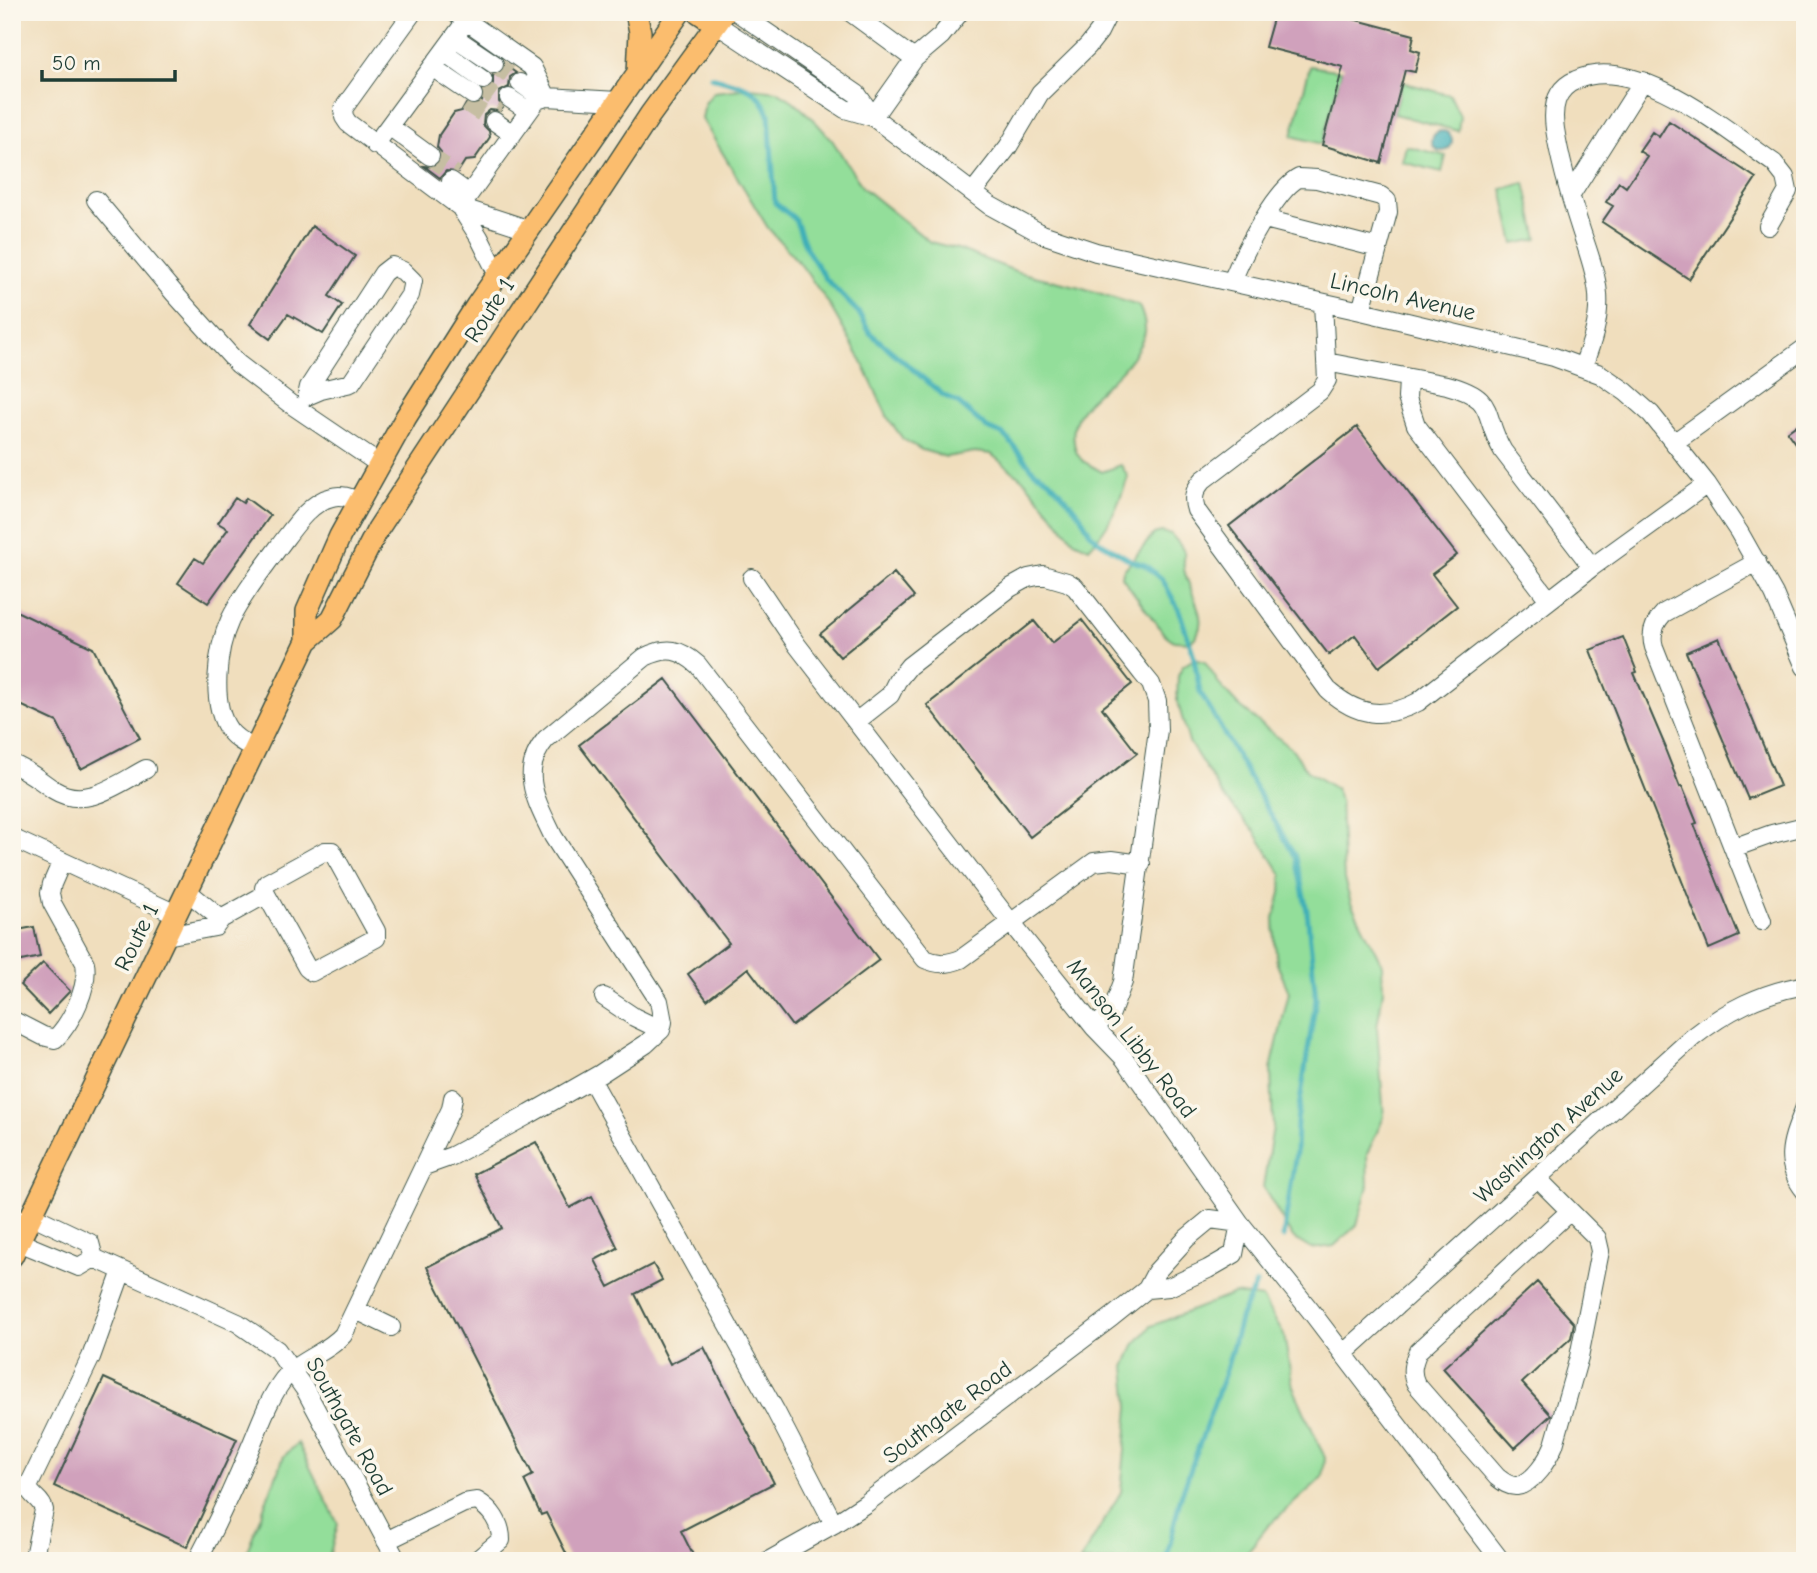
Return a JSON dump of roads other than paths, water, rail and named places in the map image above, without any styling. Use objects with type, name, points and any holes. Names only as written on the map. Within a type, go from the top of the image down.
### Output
[{"type":"main road","points":[[636,12],[640,32],[638,73]]},
{"type":"main road","name":"Route 1","points":[[307,641],[307,611],[340,536],[406,417],[498,275],[680,12]]},
{"type":"main road","name":"Route 1","points":[[20,1230],[166,936],[307,641],[332,619],[379,529],[408,482],[713,16]]},
{"type":"street","points":[[413,12],[342,109],[348,123],[383,135],[428,159]]},
{"type":"street","name":"Lincoln Avenue","points":[[737,12],[858,94],[873,117],[973,192],[1023,225],[1068,244],[1554,357],[1600,374],[1651,414],[1707,484],[1757,562],[1774,594],[1805,667]]},
{"type":"street","points":[[850,12],[914,59]]},
{"type":"street","points":[[928,46],[949,12]]},
{"type":"street","points":[[873,117],[914,59],[948,29],[960,12]]},
{"type":"street","points":[[973,192],[1008,147],[1040,93],[1088,46],[1099,32],[1108,12]]},
{"type":"street","points":[[383,135],[441,55],[460,16],[532,67],[528,112],[467,196]]},
{"type":"street","name":"Lincoln Avenue","points":[[713,16],[845,109],[873,117]]},
{"type":"street","points":[[441,55],[481,83],[441,55]]},
{"type":"street","points":[[1583,366],[1595,330],[1599,297],[1595,273],[1571,195],[1555,129],[1557,96],[1572,82],[1596,74],[1625,76],[1643,81],[1672,94],[1780,169],[1786,177],[1788,191],[1768,226]]},
{"type":"street","points":[[1571,195],[1643,81]]},
{"type":"street","points":[[528,112],[507,102],[528,112],[618,101]]},
{"type":"street","points":[[383,135],[467,196],[530,230]]},
{"type":"street","points":[[1233,282],[1242,257],[1284,189],[1293,181],[1306,177],[1317,179],[1385,199],[1388,212],[1361,311]]},
{"type":"street","points":[[454,178],[467,196],[479,237],[498,275]]},
{"type":"street","points":[[96,200],[225,352],[238,364],[302,402],[379,464]]},
{"type":"street","points":[[1265,219],[1378,248]]},
{"type":"street","points":[[397,267],[410,276],[414,285],[410,295],[351,383],[321,390],[302,402],[309,387],[386,270],[397,267]]},
{"type":"street","points":[[1323,303],[1327,380],[1321,391],[1203,480],[1194,496],[1196,510],[1328,690],[1339,700],[1368,712],[1384,714],[1418,702],[1592,567],[1707,484]]},
{"type":"street","points":[[1675,442],[1805,348]]},
{"type":"street","points":[[332,351],[340,386]]},
{"type":"street","points":[[1326,362],[1447,385],[1478,396],[1488,409],[1496,440],[1503,451],[1592,567]]},
{"type":"street","points":[[1408,379],[1407,398],[1416,425],[1549,600]]},
{"type":"street","points":[[255,749],[234,736],[223,720],[217,679],[226,629],[270,560],[305,515],[331,497],[344,496],[359,501]]},
{"type":"street","points":[[1757,562],[1664,613],[1658,619],[1652,634],[1654,647],[1762,921]]},
{"type":"street","points":[[857,720],[890,695],[909,667],[1010,588],[1037,576],[1067,582],[1075,587],[1142,673],[1157,701],[1157,748],[1123,982],[1111,1013],[1094,1027]]},
{"type":"street","name":"Manson Libby Road","points":[[752,578],[797,645],[1012,924],[1094,1027],[1124,1058],[1240,1223],[1501,1561]]},
{"type":"street","points":[[424,1166],[452,1156],[591,1079],[646,1044],[661,1030],[663,1021],[659,1001],[553,836],[539,807],[531,774],[536,750],[546,739],[645,657],[657,651],[684,653],[698,665],[925,959],[944,964],[961,959],[1094,862],[1112,860],[1141,864]]},
{"type":"street","points":[[12,764],[23,767],[64,796],[80,799],[96,796],[146,769]]},
{"type":"street","points":[[1733,848],[1805,826]]},
{"type":"street","points":[[12,838],[176,914]]},
{"type":"street","points":[[331,850],[376,931],[376,938],[316,971],[309,971],[266,894],[264,888],[267,883],[331,850]]},
{"type":"street","points":[[12,1020],[43,1036],[55,1039],[66,1026],[82,992],[86,974],[85,963],[52,903],[50,893],[62,861]]},
{"type":"street","points":[[187,891],[221,919]]},
{"type":"street","points":[[166,936],[215,927],[221,919],[266,894]]},
{"type":"street","name":"Washington Avenue","points":[[1343,1354],[1710,1023],[1750,1000],[1805,985]]},
{"type":"street","points":[[604,997],[634,1017],[661,1030]]},
{"type":"street","points":[[591,1079],[775,1410],[834,1524]]},
{"type":"street","points":[[197,1561],[211,1537],[262,1417],[279,1386],[292,1369],[334,1345],[343,1335],[453,1104],[453,1098]]},
{"type":"street","points":[[1805,1107],[1794,1135],[1790,1159],[1793,1174],[1805,1191]]},
{"type":"street","points":[[1537,1178],[1570,1211],[1597,1238],[1600,1251],[1578,1357],[1549,1457],[1524,1482],[1517,1486],[1509,1485],[1497,1477],[1416,1384],[1412,1368],[1418,1351],[1570,1211]]},
{"type":"street","name":"Southgate Road","points":[[768,1561],[834,1524],[904,1475],[1147,1289],[1156,1272],[1187,1238],[1210,1219],[1240,1223],[1234,1254],[1169,1287],[1147,1289]]},
{"type":"street","name":"Southgate Road","points":[[20,1230],[79,1267],[94,1258]]},
{"type":"street","name":"Southgate Road","points":[[20,1230],[65,1233],[90,1243],[94,1258]]},
{"type":"street","name":"Southgate Road","points":[[94,1258],[238,1323],[276,1350],[306,1391],[397,1561]]},
{"type":"street","points":[[33,1561],[44,1510],[43,1504],[28,1486],[91,1357],[122,1270]]},
{"type":"street","points":[[356,1311],[391,1326]]},
{"type":"street","points":[[386,1541],[464,1503],[477,1501],[495,1517],[501,1531],[501,1540],[476,1561]]},
{"type":"water","points":[[1442,131],[1449,134],[1452,141],[1449,148],[1442,151],[1435,148],[1432,141],[1435,134]]},
{"type":"waterway","points":[[711,77],[746,87],[764,104],[769,114],[775,203],[795,219],[807,250],[826,279],[859,313],[870,333],[943,395],[958,403],[987,428],[1009,440],[1034,471],[1049,480],[1065,497],[1090,533],[1132,561],[1145,565],[1162,579],[1179,610],[1193,653],[1200,692],[1296,858],[1307,911],[1316,999],[1283,1237]]},
{"type":"waterway","points":[[1166,1561],[1180,1499],[1226,1370],[1241,1316],[1256,1284]]},
{"type":"tunnel","points":[[494,64],[520,83]]},
{"type":"tunnel","points":[[479,86],[505,105]]},
{"type":"tunnel","points":[[467,103],[494,121]]},
{"type":"tunnel","points":[[430,156],[456,175]]}]
